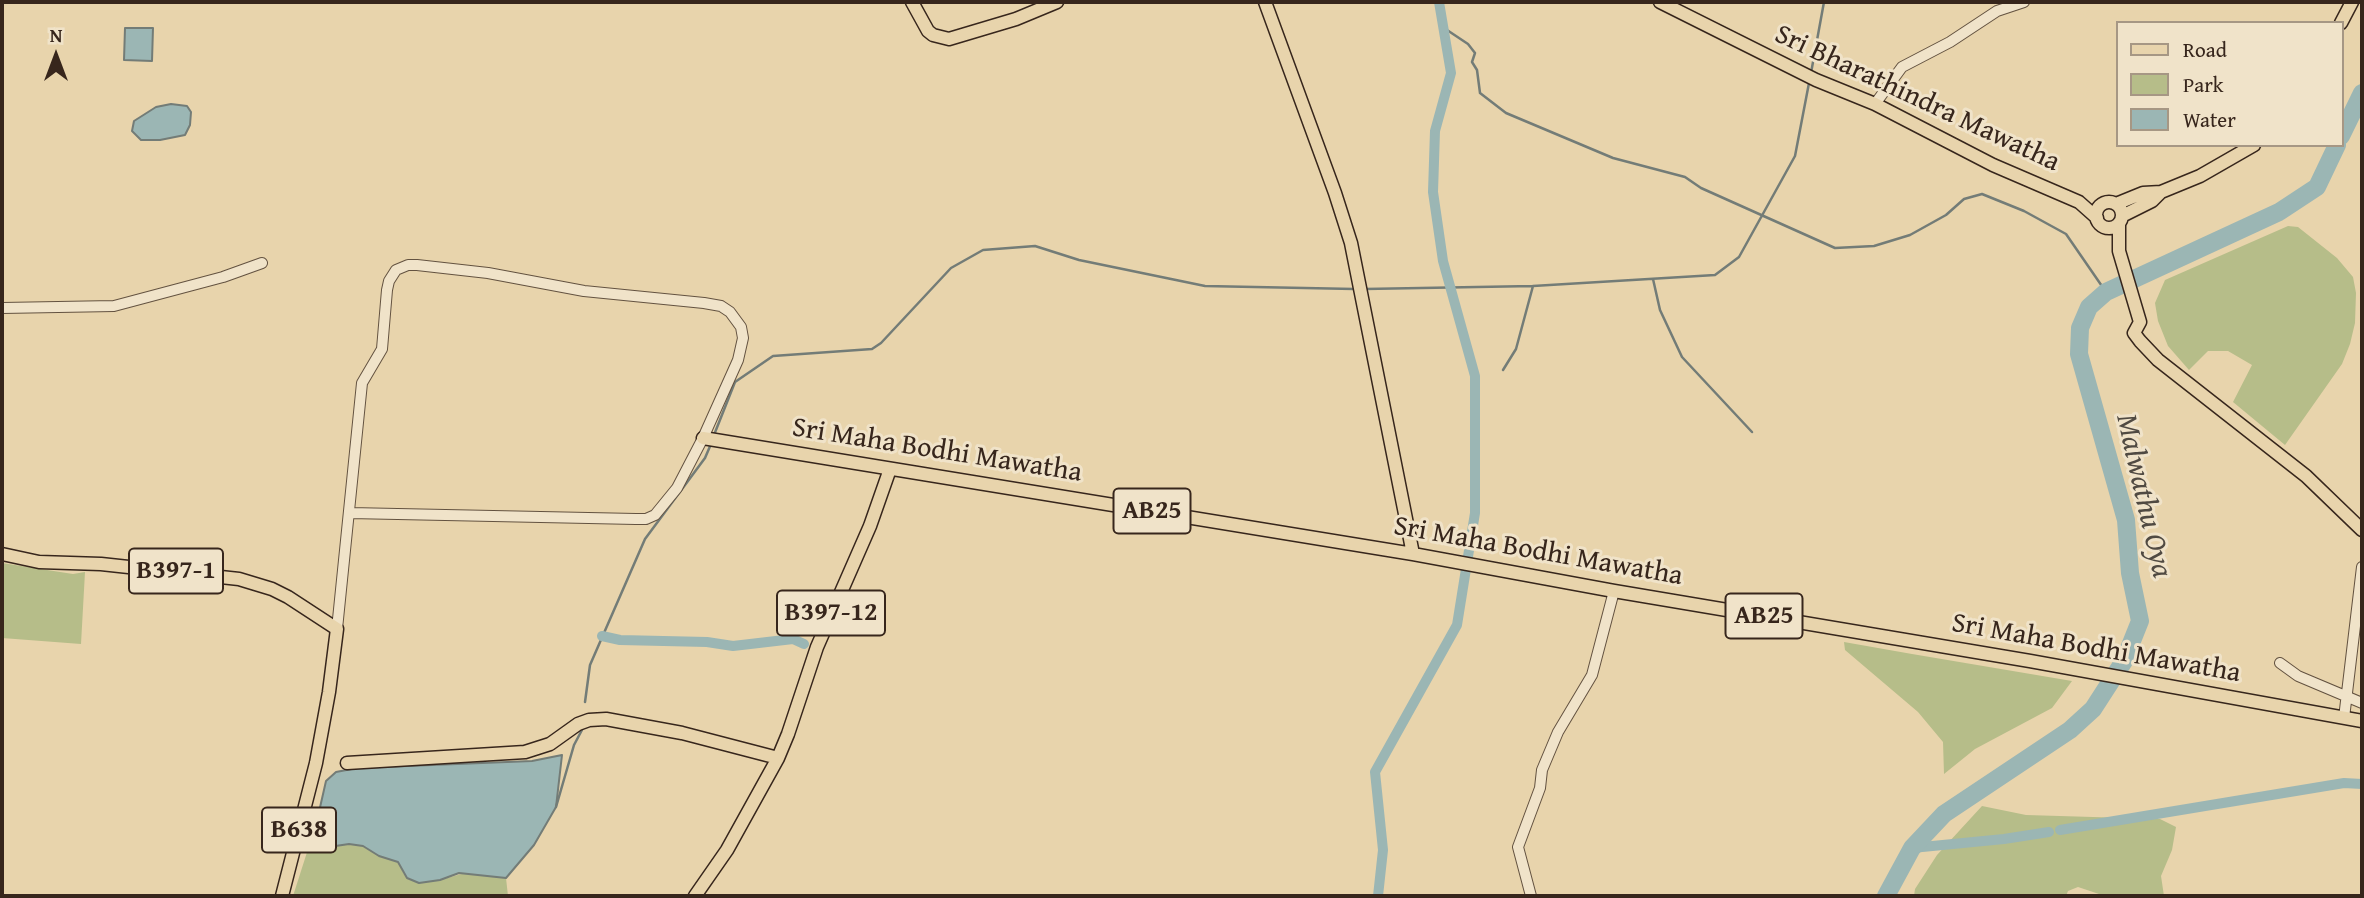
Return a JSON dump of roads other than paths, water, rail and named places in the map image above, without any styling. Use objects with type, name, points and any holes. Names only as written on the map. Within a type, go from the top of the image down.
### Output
[{"type":"main road","points":[[912,2],[928,31],[949,39],[1016,19],[1057,2]]},
{"type":"main road","points":[[1265,2],[1335,193],[1358,276],[1413,554]]},
{"type":"main road","name":"Sri Bharathindra Mawatha","points":[[1660,2],[1993,164],[2111,215]]},
{"type":"main road","points":[[2342,21],[2353,2]]},
{"type":"main road","points":[[2251,147],[2200,176],[2161,192],[2143,193],[2111,215],[2123,268],[2140,322],[2134,333],[2158,360],[2306,476],[2362,530]]},
{"type":"main road","name":"Sri Maha Bodhi Mawatha","points":[[703,438],[1413,554],[2362,721]]},
{"type":"main road","name":"B397-12","points":[[695,896],[727,850],[778,758],[817,647],[870,526],[890,469]]},
{"type":"main road","name":"B397-1","points":[[2,555],[39,562],[101,564],[239,579],[288,597],[337,629]]},
{"type":"main road","name":"B638","points":[[282,896],[316,763],[330,692],[337,629]]},
{"type":"main road","points":[[347,763],[532,751],[550,744],[583,722],[621,720],[778,758]]},
{"type":"street","points":[[1874,104],[1902,67],[1950,43],[1997,11],[2024,2]]},
{"type":"street","points":[[2,308],[114,306],[223,277],[262,263]]},
{"type":"street","name":"B638","points":[[337,629],[362,383],[383,349],[388,281],[396,270],[408,265],[488,273],[584,290],[721,306],[730,312],[741,327],[742,348],[703,438]]},
{"type":"street","points":[[350,513],[646,519],[669,500],[703,438]]},
{"type":"street","points":[[2344,718],[2362,567]]},
{"type":"street","points":[[1531,896],[1518,847],[1541,788],[1542,771],[1558,732],[1592,675],[1614,591]]},
{"type":"street","points":[[2280,663],[2298,677],[2362,703]]},
{"type":"water","points":[[125,28],[153,28],[152,61],[124,60]]},
{"type":"water","points":[[171,104],[187,106],[191,112],[190,125],[185,135],[160,140],[141,140],[132,131],[134,121],[156,107]]},
{"type":"water","points":[[562,755],[556,807],[534,845],[506,878],[459,873],[440,880],[419,883],[407,878],[398,862],[379,856],[363,846],[309,846],[326,781],[336,772],[357,768],[532,761]]},
{"type":"waterway","points":[[1378,896],[1383,850],[1375,772],[1457,625],[1475,513],[1475,376],[1443,261],[1433,192],[1435,131],[1451,73],[1439,2]]},
{"type":"waterway","points":[[1811,73],[1824,2]]},
{"type":"waterway","points":[[1444,28],[1468,44],[1475,53],[1472,62],[1477,70],[1480,93],[1506,113],[1613,158],[1685,177],[1701,188],[1835,248],[1874,246],[1910,235],[1946,215],[1964,199],[1982,194],[2024,211],[2066,234],[2106,292]]},
{"type":"waterway","points":[[1365,289],[1533,286],[1715,275],[1739,257],[1795,156],[1809,83]]},
{"type":"waterway","name":"Malwathu Oya","points":[[2343,132],[2362,93]]},
{"type":"waterway","name":"Malwathu Oya","points":[[1886,896],[1912,848],[1944,814],[2070,730],[2093,709],[2124,661],[2140,621],[2130,573],[2126,520],[2079,354],[2080,328],[2089,307],[2106,292],[2279,212],[2317,187],[2336,147]]},
{"type":"waterway","points":[[714,435],[735,382],[773,356],[872,349],[881,343],[951,268],[983,250],[1035,246],[1079,260],[1205,286],[1354,289]]},
{"type":"waterway","points":[[1653,279],[1660,310],[1682,357],[1752,432]]},
{"type":"waterway","points":[[1503,370],[1516,349],[1533,286]]},
{"type":"waterway","points":[[585,702],[590,665],[645,539],[705,458],[711,444]]},
{"type":"waterway","points":[[602,636],[620,640],[707,642],[733,646],[793,639],[804,644]]},
{"type":"waterway","points":[[556,807],[574,745],[583,728]]},
{"type":"waterway","points":[[2060,830],[2344,783],[2362,784]]},
{"type":"waterway","points":[[1912,848],[2049,832]]}]
